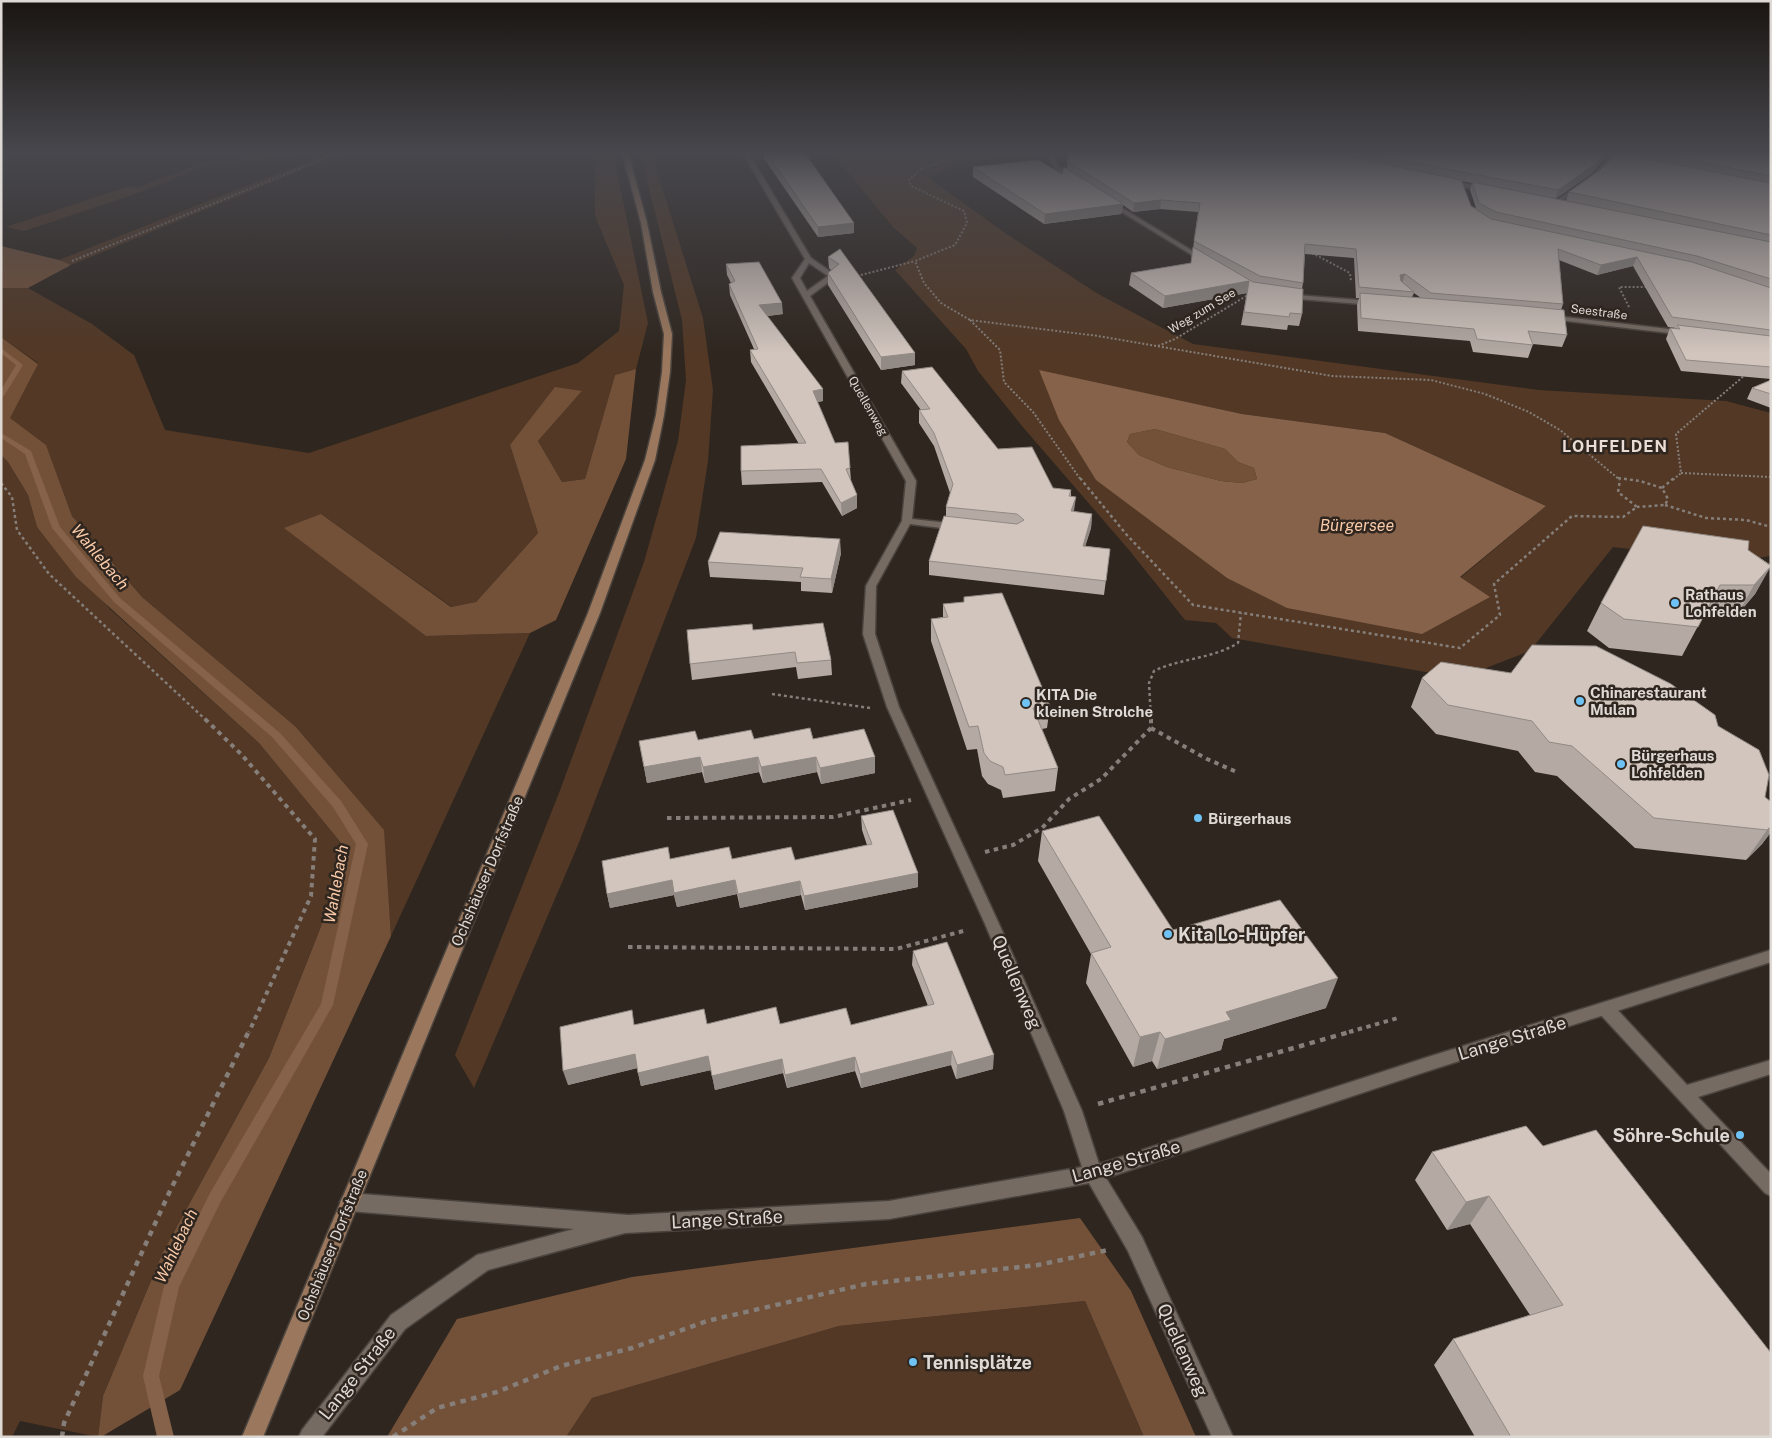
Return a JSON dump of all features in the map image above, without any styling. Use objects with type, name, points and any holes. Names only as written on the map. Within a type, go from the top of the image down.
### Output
[{"type":"main road","name":"Ochshäuser Dorfstraße","points":[[255,1430],[594,613],[625,522],[650,460],[660,415],[666,372],[668,334],[657,292],[643,219]]},
{"type":"street","points":[[785,219],[808,259],[833,276],[806,295]]},
{"type":"street","points":[[1138,219],[1212,264]]},
{"type":"street","name":"Quellenweg","points":[[808,259],[796,278],[911,481],[907,521],[871,586],[869,634],[893,707],[992,924],[1073,1111],[1093,1174],[1136,1244],[1223,1437]]},
{"type":"street","points":[[1255,290],[1285,296],[1380,304]]},
{"type":"street","name":"Seestraße","points":[[1538,316],[1698,335]]},
{"type":"street","points":[[907,521],[971,528]]},
{"type":"street","name":"Lange Straße","points":[[349,1202],[628,1224],[889,1210],[1093,1174],[1431,1062],[1771,956]]},
{"type":"street","points":[[1606,1009],[1771,1188]]},
{"type":"street","points":[[1685,1093],[1771,1067]]},
{"type":"street","name":"Lange Straße","points":[[309,1437],[398,1322],[484,1262],[628,1224]]},
{"type":"path","points":[[72,261],[175,219]]},
{"type":"path","points":[[825,282],[915,261],[955,245],[967,223],[966,219]]},
{"type":"path","points":[[1308,251],[1350,273],[1353,302]]},
{"type":"path","points":[[915,261],[924,283],[941,303],[970,320],[1000,350],[1004,382],[1033,412],[1072,468],[1126,534],[1193,606],[1460,648],[1500,615],[1494,584],[1572,516],[1623,517],[1637,506],[1665,505],[1706,518],[1746,520],[1771,527]]},
{"type":"path","points":[[1639,328],[1619,288],[1635,286],[1653,287]]},
{"type":"path","name":"Weg zum See","points":[[1158,346],[1175,339],[1255,290]]},
{"type":"path","points":[[970,320],[1098,336],[1332,376],[1432,380],[1485,394],[1529,412],[1560,430],[1620,480],[1640,481],[1662,488],[1668,499],[1665,505]]},
{"type":"path","points":[[1681,473],[1676,434],[1749,370]]},
{"type":"path","points":[[1662,488],[1681,473],[1771,477]]},
{"type":"path","points":[[1620,480],[1618,492],[1637,506]]},
{"type":"path","points":[[1,483],[12,497],[17,530],[49,574],[158,673],[241,754],[315,839],[311,896],[266,999],[169,1193],[64,1423],[62,1437]]},
{"type":"path","points":[[962,857],[1013,845],[1042,828],[1069,799],[1101,779],[1151,728],[1150,677],[1155,670],[1165,665],[1220,654],[1231,649],[1238,643],[1241,613]]},
{"type":"path","points":[[772,694],[862,709],[893,707]]},
{"type":"path","points":[[1151,728],[1207,759],[1239,773]]},
{"type":"path","points":[[667,818],[833,817],[933,795]]},
{"type":"path","points":[[628,947],[896,949],[992,924]]},
{"type":"path","points":[[1073,1111],[1398,1018]]},
{"type":"path","points":[[393,1437],[437,1408],[497,1392],[561,1366],[632,1348],[707,1321],[866,1284],[1038,1265],[1136,1244]]},
{"type":"shaded area","points":[[30,219],[60,219],[24,231],[6,227]]},
{"type":"shaded area","points":[[162,219],[183,219],[71,265],[59,260]]},
{"type":"shaded area","points":[[596,219],[627,219],[648,323],[636,369],[615,375],[585,479],[562,482],[538,441],[582,391],[510,445],[538,533],[476,602],[452,607],[321,514],[426,636],[530,633],[391,936],[383,830],[295,726],[142,597],[72,516],[46,446],[9,418],[38,363],[1,337],[1,288],[28,288],[92,324],[134,355],[165,430],[309,453],[578,363],[619,331],[624,285]]},
{"type":"shaded area","points":[[657,219],[672,219],[703,318],[713,390],[708,461],[696,538],[578,845],[474,1088],[455,1055],[559,793],[644,562],[678,441],[686,380],[682,320]]},
{"type":"shaded area","points":[[886,219],[986,219],[1098,294],[1193,344],[1539,390],[1726,401],[1771,413],[1771,556],[1733,561],[1613,547],[1530,651],[1460,678],[1232,638],[1216,623],[1185,620],[1129,550],[1022,426],[978,371],[966,349],[895,270],[914,256],[917,248]],"holes":[[[1039,371],[1242,414],[1385,433],[1546,506],[1460,578],[1489,597],[1227,578],[1181,542]]]},
{"type":"shaded area","points":[[1,246],[59,260],[71,265],[28,288],[1,288]]},
{"type":"shaded area","points":[[1,337],[38,364],[10,418],[46,445],[72,516],[142,597],[295,726],[384,830],[391,936],[180,1390],[101,1437],[98,1437],[103,1396],[163,1252],[269,1058],[320,929],[346,849],[259,743],[76,577],[37,527],[28,495],[8,462],[1,455]]},
{"type":"shaded area","points":[[636,369],[626,459],[556,620],[530,633],[426,636],[284,528],[321,514],[451,607],[476,602],[538,533],[510,445],[555,387],[582,391],[538,441],[562,482],[585,479],[615,375]]},
{"type":"shaded area","points":[[1155,429],[1225,449],[1238,462],[1254,468],[1257,479],[1242,483],[1221,481],[1167,467],[1139,455],[1127,442],[1130,434]]},
{"type":"shaded area","points":[[1,455],[8,462],[28,495],[37,527],[109,608],[259,743],[346,849],[320,929],[269,1058],[163,1252],[103,1396],[98,1437],[20,1421],[12,1437],[1,1437]]},
{"type":"shaded area","points":[[1080,1218],[1131,1291],[1196,1437],[1144,1437],[1085,1301],[839,1326],[592,1398],[566,1437],[387,1437],[457,1319],[632,1277]]},
{"type":"shaded area","name":"Tennisplätze","points":[[1085,1301],[1144,1437],[566,1437],[592,1398],[839,1326]]},
{"type":"water","name":"Bürgersee","points":[[1039,370],[1242,414],[1385,433],[1546,506],[1460,577],[1490,597],[1422,634],[1287,608],[1227,578],[1096,480],[1059,420]],"holes":[[[1155,429],[1225,449],[1238,462],[1254,468],[1257,479],[1242,483],[1221,481],[1167,467],[1139,455],[1127,442],[1130,434]]]},
{"type":"building","points":[[813,219],[851,219],[854,223],[818,227]]},
{"type":"building","points":[[1197,219],[1491,219],[1692,262],[1771,288],[1771,330],[1672,317],[1637,257],[1601,265],[1558,249],[1563,304],[1431,293],[1405,274],[1400,275],[1401,281],[1414,292],[1359,287],[1356,249],[1305,244],[1303,283],[1260,276],[1194,241]]},
{"type":"building","points":[[1528,219],[1657,219],[1771,242],[1771,279],[1697,256]]},
{"type":"building","points":[[1696,219],[1771,219],[1771,235]]},
{"type":"building","points":[[1193,247],[1253,282],[1303,289],[1302,314],[1290,313],[1289,317],[1244,312],[1249,281],[1165,296],[1131,273],[1191,263]]},
{"type":"building","points":[[840,249],[915,353],[881,357],[828,273],[839,264],[828,257]]},
{"type":"building","points":[[759,262],[782,303],[759,305],[823,389],[813,391],[835,443],[848,442],[850,468],[846,469],[857,495],[841,503],[821,469],[741,471],[741,446],[806,443],[750,350],[758,349],[729,284],[735,281],[726,264]]},
{"type":"building","points":[[1360,293],[1564,310],[1567,335],[1528,331],[1533,345],[1477,339],[1474,329],[1361,318]]},
{"type":"building","points":[[1677,325],[1771,336],[1771,367],[1686,360],[1670,328],[1680,329]]},
{"type":"building","points":[[932,367],[998,449],[1032,447],[1053,488],[1071,490],[1069,496],[1076,497],[1071,511],[1092,514],[1083,546],[1110,549],[1106,581],[929,561],[944,516],[1017,524],[1024,520],[1017,514],[946,507],[953,484],[934,433],[919,410],[930,409],[902,371]]},
{"type":"building","points":[[1771,380],[1771,394],[1752,388]]},
{"type":"building","name":"Rathaus Lohfelden","points":[[1643,526],[1749,541],[1748,550],[1771,566],[1754,585],[1720,585],[1698,627],[1624,619],[1601,603]]},
{"type":"building","points":[[720,532],[840,539],[831,579],[800,577],[803,568],[708,562]]},
{"type":"building","points":[[1002,593],[1050,706],[1033,708],[1058,768],[1005,775],[1003,767],[990,761],[984,753],[978,726],[969,727],[931,619],[948,617],[943,604],[964,602],[964,597]]},
{"type":"building","points":[[823,623],[831,660],[797,663],[795,652],[690,664],[687,630],[752,624],[753,630]]},
{"type":"building","points":[[1532,645],[1596,646],[1671,684],[1715,715],[1718,726],[1759,750],[1769,775],[1765,797],[1771,802],[1771,826],[1767,830],[1654,818],[1572,746],[1549,742],[1532,721],[1448,705],[1422,678],[1441,662],[1511,673]]},
{"type":"building","points":[[810,728],[813,739],[864,729],[875,757],[820,768],[816,757],[761,767],[758,757],[703,767],[700,757],[644,767],[639,741],[695,731],[698,740],[751,730],[754,739]]},
{"type":"building","points":[[893,810],[918,873],[804,896],[800,881],[738,894],[735,880],[674,893],[672,880],[607,894],[602,861],[668,847],[670,859],[729,847],[732,859],[791,847],[795,860],[872,844],[861,816]]},
{"type":"building","points":[[1099,816],[1173,930],[1280,900],[1338,978],[1226,1012],[1231,1020],[1165,1039],[1160,1032],[1140,1037],[1091,953],[1111,947],[1042,831]]},
{"type":"building","points":[[947,942],[994,1055],[957,1065],[952,1051],[860,1074],[855,1057],[785,1075],[782,1059],[712,1076],[708,1056],[638,1073],[635,1054],[563,1071],[560,1027],[632,1010],[634,1025],[704,1009],[707,1024],[776,1007],[780,1024],[846,1008],[851,1025],[934,1004],[913,951]]},
{"type":"building","points":[[1526,1126],[1543,1146],[1596,1130],[1771,1353],[1771,1437],[1511,1437],[1453,1339],[1563,1305],[1489,1196],[1466,1202],[1432,1152]]},
{"type":"waterway","name":"Wahlebach","points":[[1,350],[20,365],[1,396]]},
{"type":"waterway","name":"Wahlebach","points":[[1,435],[28,453],[56,528],[117,600],[276,735],[337,804],[362,844],[327,1005],[215,1198],[172,1286],[151,1376],[166,1437]]},
{"type":"place","name":"Rathaus Lohfelden","points":[[1675,603]]},
{"type":"place","name":"Chinarestaurant Mulan","points":[[1580,701]]},
{"type":"place","name":"KITA Die kleinen Strolche","points":[[1026,703]]},
{"type":"place","name":"Bürgerhaus Lohfelden","points":[[1621,764]]},
{"type":"place","name":"Bürgerhaus","points":[[1198,818]]},
{"type":"place","name":"Kita Lo-Hüpfer","points":[[1168,934]]},
{"type":"place","name":"Söhre-Schule","points":[[1740,1135]]},
{"type":"place","name":"Tennisplätze","points":[[913,1362]]},
{"type":"district","name":"LOHFELDEN","points":[[1615,446]]}]
